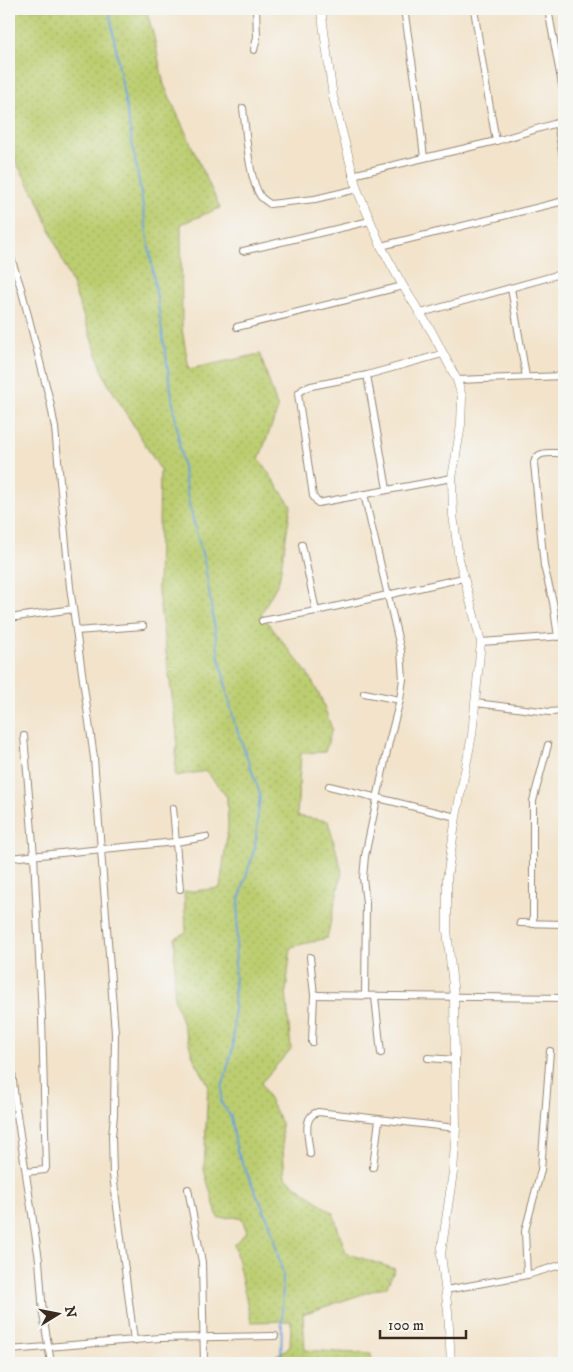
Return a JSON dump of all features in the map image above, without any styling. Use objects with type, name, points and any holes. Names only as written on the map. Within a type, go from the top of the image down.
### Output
[{"type":"street","points":[[254,50],[258,37],[256,9]]},
{"type":"street","points":[[322,9],[333,97],[357,189],[382,246],[456,380],[462,397],[461,424],[452,478],[452,515],[463,578],[481,642],[472,735],[456,817],[447,878],[448,930],[454,996],[456,1128],[453,1172],[441,1254],[452,1363]]},
{"type":"street","points":[[404,9],[416,87],[424,158]]},
{"type":"street","points":[[474,9],[496,141]]},
{"type":"street","points":[[548,9],[564,96]]},
{"type":"street","points":[[243,108],[248,152],[255,182],[264,200],[270,204],[315,199],[357,189]]},
{"type":"street","points":[[352,175],[496,141],[561,122],[564,164]]},
{"type":"street","points":[[382,246],[564,201]]},
{"type":"street","points":[[242,251],[370,221]]},
{"type":"street","points":[[9,252],[21,288],[50,401],[55,428],[73,609],[94,758],[115,1033],[112,1136],[114,1175],[134,1342]]},
{"type":"street","points":[[421,314],[564,273]]},
{"type":"street","points":[[237,327],[403,286]]},
{"type":"street","points":[[511,288],[526,377]]},
{"type":"street","points":[[442,354],[367,375],[311,386],[302,389],[298,394],[313,496],[318,503],[452,478]]},
{"type":"street","points":[[367,375],[387,489]]},
{"type":"street","points":[[456,380],[564,376]]},
{"type":"street","points":[[481,642],[561,636],[544,566],[534,463],[539,454],[564,453]]},
{"type":"street","points":[[364,494],[401,651],[403,679],[365,856],[363,878],[366,903],[365,996]]},
{"type":"street","points":[[302,545],[316,611]]},
{"type":"street","points":[[262,620],[388,596],[463,578]]},
{"type":"street","points":[[9,618],[73,609]]},
{"type":"street","points":[[76,632],[143,626]]},
{"type":"street","points":[[364,693],[400,700]]},
{"type":"street","points":[[476,703],[549,712],[564,712]]},
{"type":"street","points":[[24,736],[34,856],[42,1016],[46,1168],[45,1170],[26,1172]]},
{"type":"street","points":[[534,924],[533,801],[548,745]]},
{"type":"street","points":[[329,786],[456,817]]},
{"type":"street","points":[[173,808],[180,889]]},
{"type":"street","points":[[9,858],[176,842],[206,837]]},
{"type":"street","points":[[520,923],[564,924]]},
{"type":"street","points":[[310,957],[314,995],[312,1042]]},
{"type":"street","points":[[314,995],[564,998]]},
{"type":"street","points":[[375,997],[380,1053]]},
{"type":"street","points":[[9,1046],[39,1260],[43,1314],[51,1363]]},
{"type":"street","points":[[527,1275],[525,1231],[541,1170],[550,1051]]},
{"type":"street","points":[[428,1058],[456,1060]]},
{"type":"street","points":[[310,1154],[307,1124],[308,1118],[312,1113],[318,1112],[456,1128]]},
{"type":"street","points":[[373,1167],[379,1120]]},
{"type":"street","points":[[188,1189],[202,1262],[204,1363]]},
{"type":"street","points":[[446,1290],[527,1275],[564,1264]]},
{"type":"street","points":[[9,1350],[134,1342],[160,1338],[275,1336]]},
{"type":"green space","points":[[9,9],[146,9],[164,85],[220,208],[181,224],[182,329],[189,369],[260,354],[278,409],[259,459],[291,506],[279,581],[261,614],[308,674],[321,698],[332,729],[325,752],[301,753],[297,816],[328,821],[342,872],[327,938],[291,947],[286,991],[291,1049],[261,1083],[281,1123],[285,1177],[333,1213],[346,1253],[395,1269],[387,1286],[303,1314],[305,1350],[371,1354],[372,1363],[263,1363],[290,1347],[291,1321],[251,1322],[234,1244],[247,1232],[241,1217],[218,1218],[204,1170],[208,1084],[194,1059],[174,998],[175,938],[186,932],[184,892],[220,888],[228,828],[227,797],[206,771],[175,776],[177,734],[158,593],[160,469],[106,380],[72,284],[38,200],[9,150]]},
{"type":"waterway","points":[[109,9],[140,188],[188,500],[205,565],[219,657],[234,721],[260,794],[255,847],[239,900],[233,1047],[222,1088],[221,1103],[231,1117],[237,1151],[270,1224],[283,1274],[281,1363]]}]
